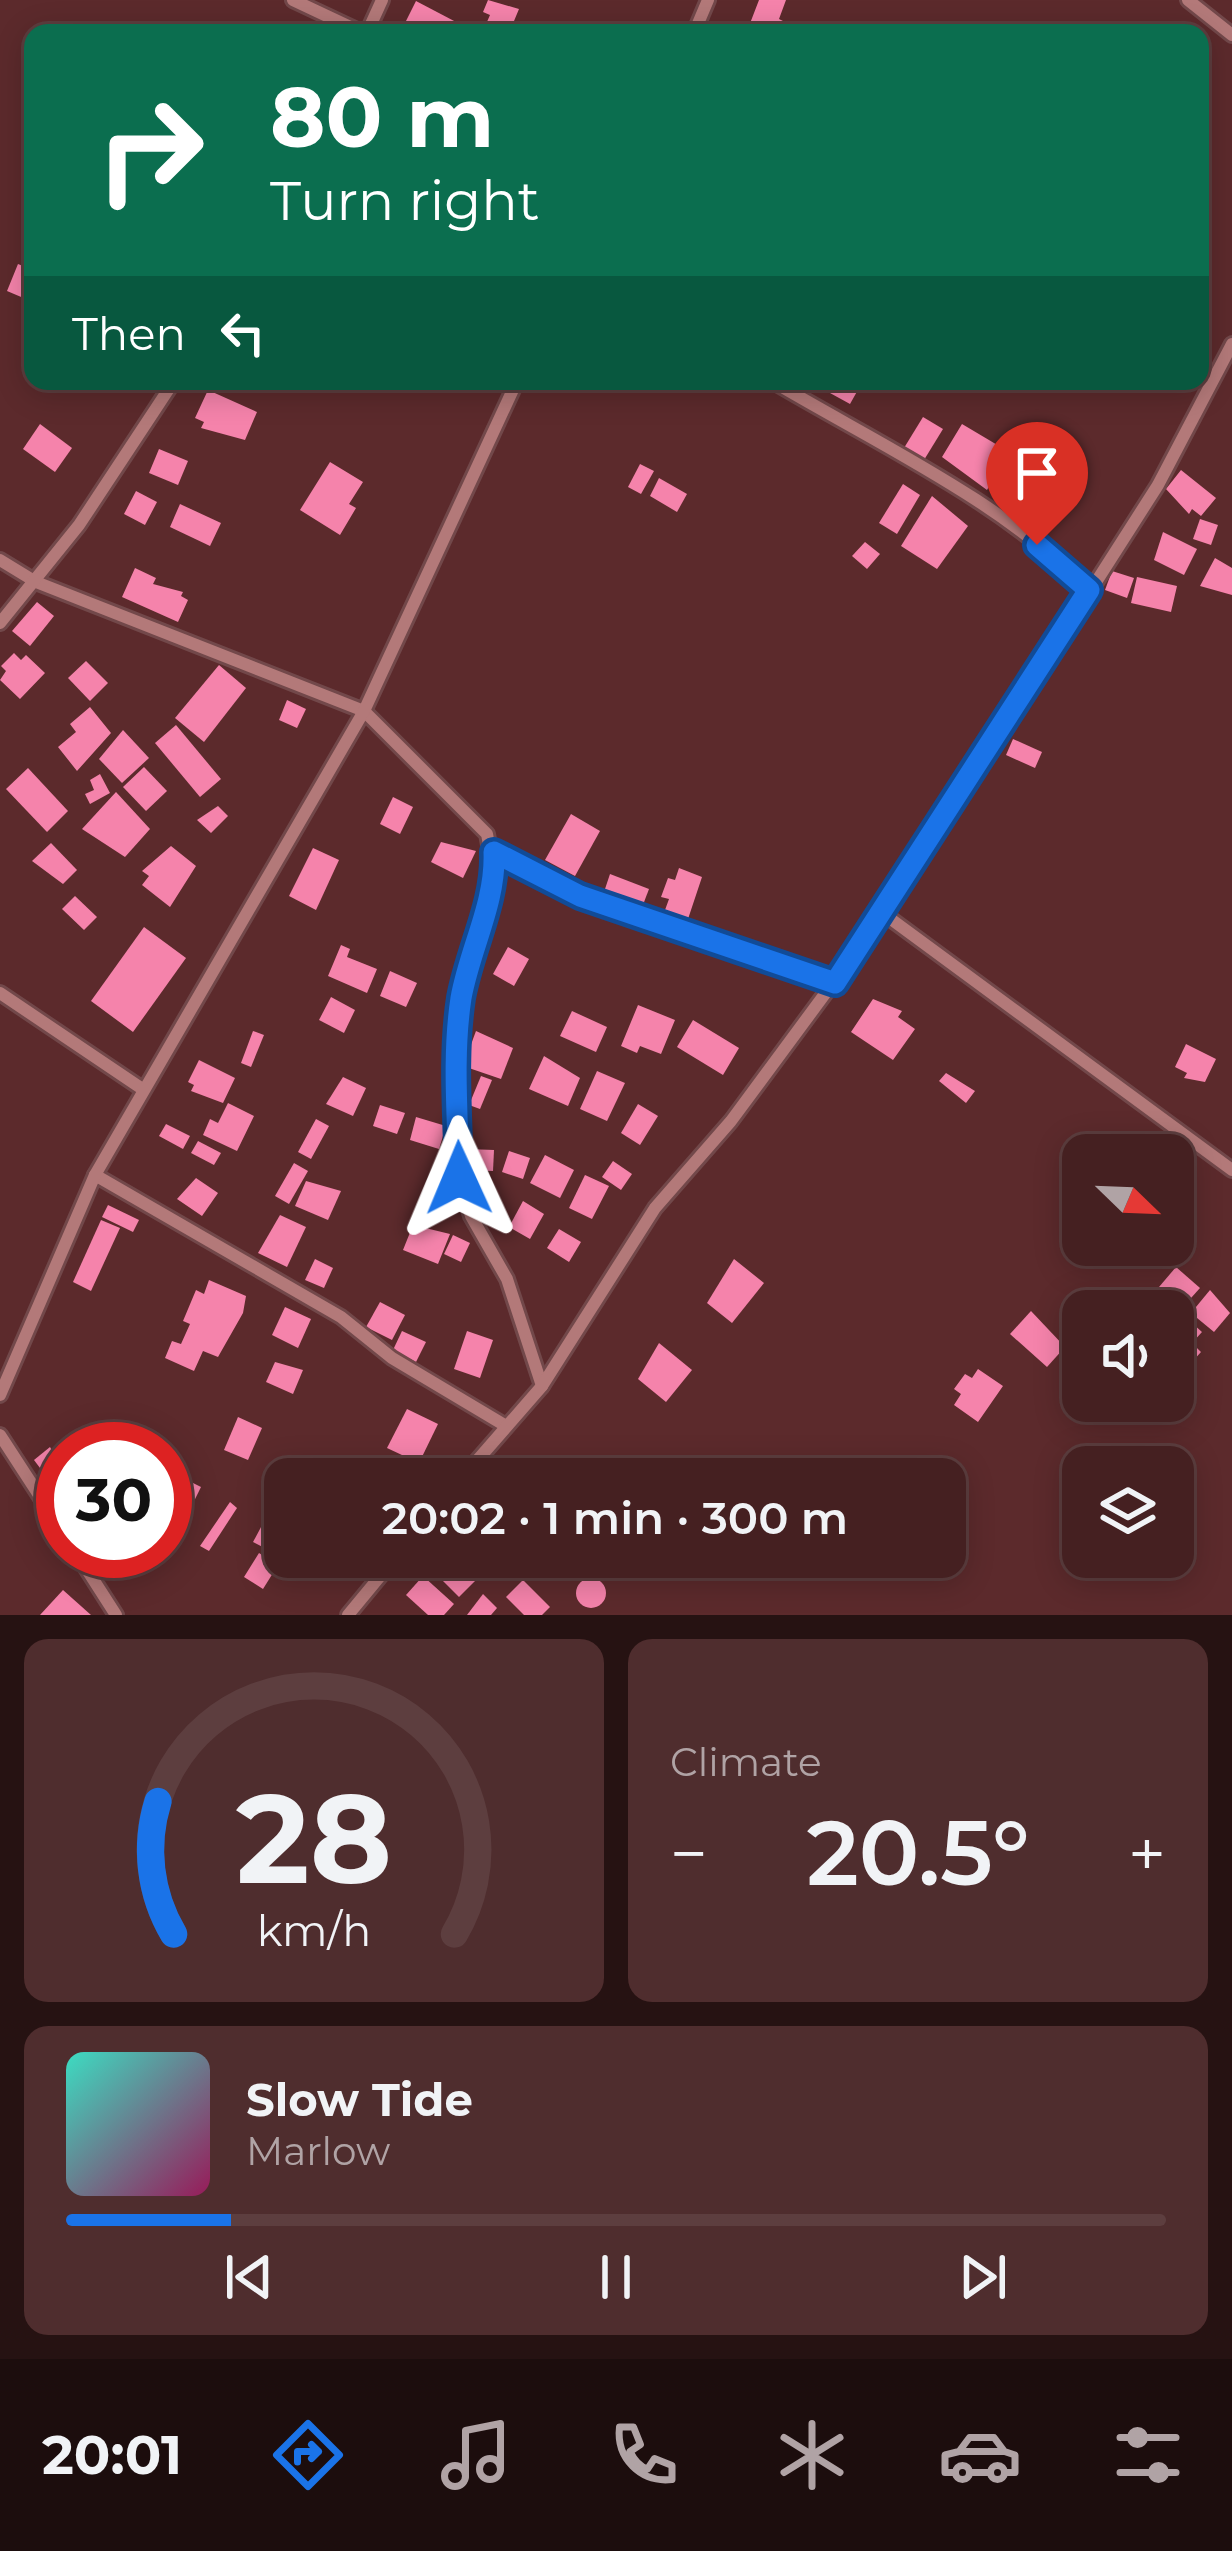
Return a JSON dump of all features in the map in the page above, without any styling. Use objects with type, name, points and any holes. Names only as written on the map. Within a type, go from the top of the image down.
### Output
[{"type":"street","points":[[293,0],[345,24]]},
{"type":"street","points":[[1188,0],[1232,35]]},
{"type":"street","points":[[1209,388],[1232,344]]},
{"type":"street","points":[[0,622],[35,582],[168,390]]},
{"type":"street","points":[[0,1395],[95,1175],[141,1088],[315,802],[364,711],[513,390]]},
{"type":"street","points":[[787,390],[975,501],[1067,567],[1089,590]]},
{"type":"street","points":[[479,1458],[542,1386],[655,1208],[731,1121],[884,914],[1158,485],[1208,390]]},
{"type":"street","points":[[0,560],[35,582],[364,711],[473,817],[494,852],[495,878],[475,940],[459,1017],[459,1178],[471,1216],[507,1279],[542,1386]]},
{"type":"street","points":[[494,852],[580,896],[835,983]]},
{"type":"street","points":[[884,914],[1232,1170]]},
{"type":"street","points":[[0,993],[141,1088]]},
{"type":"street","points":[[95,1175],[341,1317],[392,1358],[506,1426]]},
{"type":"street","points":[[0,1435],[36,1490]]},
{"type":"street","points":[[92,1578],[116,1615]]},
{"type":"street","points":[[348,1615],[379,1578]]},
{"type":"building","points":[[488,0],[519,9],[513,24],[486,24],[490,15],[483,12]]},
{"type":"building","points":[[759,0],[786,0],[779,19],[789,24],[750,24]]},
{"type":"building","points":[[416,1],[456,22],[455,24],[404,24]]},
{"type":"building","points":[[18,264],[24,266],[24,298],[7,291]]},
{"type":"building","points":[[208,390],[257,412],[245,440],[201,428],[204,422],[195,418]]},
{"type":"building","points":[[832,390],[858,390],[850,404]]},
{"type":"building","points":[[923,417],[943,429],[924,460],[904,448]]},
{"type":"building","points":[[40,424],[72,448],[55,472],[23,449]]},
{"type":"building","points":[[962,424],[1021,459],[1006,483],[995,476],[987,490],[942,457]]},
{"type":"building","points":[[159,449],[188,461],[178,485],[149,473]]},
{"type":"building","points":[[330,462],[363,482],[349,504],[356,508],[340,535],[300,510]]},
{"type":"building","points":[[640,464],[654,471],[641,494],[628,487]]},
{"type":"building","points":[[1181,470],[1216,498],[1201,516],[1192,509],[1189,514],[1166,489]]},
{"type":"building","points":[[659,478],[687,494],[677,512],[650,496]]},
{"type":"building","points":[[903,484],[920,495],[897,534],[879,523]]},
{"type":"building","points":[[136,491],[157,502],[145,525],[124,514]]},
{"type":"building","points":[[932,496],[968,526],[937,569],[901,546]]},
{"type":"building","points":[[180,504],[221,523],[210,546],[170,527]]},
{"type":"building","points":[[1200,519],[1218,525],[1211,545],[1193,539]]},
{"type":"building","points":[[1163,532],[1197,549],[1184,575],[1154,560]]},
{"type":"building","points":[[865,542],[880,554],[867,569],[852,556]]},
{"type":"building","points":[[1215,558],[1232,568],[1232,595],[1200,586]]},
{"type":"building","points":[[135,568],[156,578],[153,584],[183,592],[181,596],[188,600],[178,622],[122,597]]},
{"type":"building","points":[[1112,571],[1134,578],[1127,598],[1105,590]]},
{"type":"building","points":[[1137,577],[1177,586],[1171,612],[1131,603]]},
{"type":"building","points":[[37,602],[54,616],[30,646],[12,631]]},
{"type":"building","points":[[14,653],[21,660],[26,655],[45,673],[20,699],[0,680],[6,671],[1,666]]},
{"type":"building","points":[[86,661],[108,683],[90,701],[68,678]]},
{"type":"building","points":[[219,665],[246,688],[204,742],[175,718]]},
{"type":"building","points":[[287,700],[306,709],[297,728],[279,720]]},
{"type":"building","points":[[90,707],[111,733],[77,771],[58,747],[76,732],[70,724]]},
{"type":"building","points":[[176,725],[221,779],[200,797],[155,743]]},
{"type":"building","points":[[123,730],[149,758],[122,783],[99,759]]},
{"type":"building","points":[[1013,739],[1042,752],[1035,768],[1006,755]]},
{"type":"building","points":[[144,767],[167,791],[146,811],[123,787]]},
{"type":"building","points":[[28,768],[68,811],[47,832],[6,789]]},
{"type":"building","points":[[100,774],[110,793],[90,804],[85,794],[94,790],[90,780]]},
{"type":"building","points":[[116,792],[150,829],[125,857],[82,829]]},
{"type":"building","points":[[393,797],[413,807],[400,834],[380,824]]},
{"type":"building","points":[[218,806],[228,816],[211,833],[197,820]]},
{"type":"building","points":[[571,814],[600,831],[575,876],[545,860]]},
{"type":"building","points":[[441,842],[476,851],[463,878],[431,862]]},
{"type":"building","points":[[51,843],[77,870],[63,884],[32,861]]},
{"type":"building","points":[[171,846],[196,866],[170,907],[142,885],[149,876],[142,871]]},
{"type":"building","points":[[313,848],[339,860],[316,910],[289,896]]},
{"type":"building","points":[[679,868],[702,877],[688,919],[665,910],[669,899],[661,897],[668,878],[675,880]]},
{"type":"building","points":[[610,874],[649,889],[641,910],[603,895]]},
{"type":"building","points":[[75,896],[97,917],[84,930],[62,909]]},
{"type":"building","points":[[144,927],[186,958],[133,1032],[91,1001]]},
{"type":"building","points":[[341,945],[350,949],[347,957],[377,969],[367,993],[328,976]]},
{"type":"building","points":[[508,947],[529,959],[514,986],[493,974]]},
{"type":"building","points":[[390,971],[417,983],[406,1007],[380,996]]},
{"type":"building","points":[[331,997],[355,1010],[344,1033],[319,1020]]},
{"type":"building","points":[[873,999],[902,1011],[898,1017],[915,1029],[893,1060],[851,1032]]},
{"type":"building","points":[[638,1005],[675,1020],[661,1054],[640,1046],[637,1053],[621,1046]]},
{"type":"building","points":[[572,1011],[607,1027],[596,1052],[560,1036]]},
{"type":"building","points":[[693,1020],[739,1048],[723,1075],[677,1047]]},
{"type":"building","points":[[253,1031],[264,1035],[251,1067],[241,1063]]},
{"type":"building","points":[[476,1031],[513,1048],[501,1079],[463,1066]]},
{"type":"building","points":[[1186,1044],[1216,1059],[1205,1082],[1184,1078],[1187,1073],[1175,1067]]},
{"type":"building","points":[[544,1056],[580,1078],[568,1106],[529,1089]]},
{"type":"building","points":[[199,1060],[235,1078],[223,1103],[191,1091],[194,1085],[188,1082]]},
{"type":"building","points":[[597,1071],[625,1083],[607,1121],[580,1109]]},
{"type":"building","points":[[946,1073],[975,1091],[966,1103],[939,1081]]},
{"type":"building","points":[[481,1076],[492,1080],[480,1109],[469,1105]]},
{"type":"building","points":[[343,1077],[366,1088],[353,1116],[326,1104]]},
{"type":"building","points":[[228,1103],[254,1116],[237,1151],[203,1135],[210,1119],[218,1123]]},
{"type":"building","points":[[638,1104],[658,1116],[640,1145],[621,1133]]},
{"type":"building","points":[[380,1105],[405,1113],[397,1134],[373,1126]]},
{"type":"building","points":[[416,1117],[446,1126],[439,1149],[410,1140]]},
{"type":"building","points":[[316,1119],[329,1126],[311,1159],[298,1152]]},
{"type":"building","points":[[166,1124],[190,1136],[183,1149],[159,1136]]},
{"type":"building","points":[[198,1141],[221,1153],[214,1165],[191,1153]]},
{"type":"building","points":[[467,1149],[494,1150],[493,1171],[466,1170]]},
{"type":"building","points":[[509,1151],[530,1158],[523,1179],[502,1172]]},
{"type":"building","points":[[545,1155],[574,1170],[560,1198],[530,1183]]},
{"type":"building","points":[[613,1161],[632,1174],[621,1190],[602,1177]]},
{"type":"building","points":[[294,1163],[308,1171],[289,1204],[275,1196]]},
{"type":"building","points":[[585,1175],[609,1186],[592,1219],[569,1208]]},
{"type":"building","points":[[196,1178],[218,1193],[202,1216],[177,1199]]},
{"type":"building","points":[[306,1181],[341,1191],[328,1220],[295,1206]]},
{"type":"building","points":[[523,1201],[544,1214],[530,1239],[509,1227]]},
{"type":"building","points":[[108,1205],[139,1220],[133,1232],[102,1217]]},
{"type":"building","points":[[280,1215],[306,1227],[287,1267],[258,1253]]},
{"type":"building","points":[[101,1220],[120,1228],[91,1291],[73,1282]]},
{"type":"building","points":[[413,1225],[450,1234],[438,1264],[403,1250]]},
{"type":"building","points":[[559,1229],[581,1242],[569,1262],[547,1248]]},
{"type":"building","points":[[453,1235],[470,1243],[461,1262],[444,1254]]},
{"type":"building","points":[[315,1259],[333,1268],[324,1288],[305,1280]]},
{"type":"building","points":[[734,1259],[764,1283],[732,1323],[707,1303]]},
{"type":"building","points":[[1176,1267],[1200,1288],[1194,1295],[1194,1290],[1159,1287]]},
{"type":"building","points":[[209,1280],[246,1296],[243,1313],[218,1357],[203,1351],[194,1371],[165,1358],[172,1341],[181,1344],[190,1324],[183,1321],[196,1290],[204,1294]]},
{"type":"building","points":[[1210,1290],[1230,1313],[1214,1332],[1194,1315]]},
{"type":"building","points":[[380,1302],[405,1315],[392,1340],[366,1327]]},
{"type":"building","points":[[285,1307],[311,1319],[298,1348],[272,1335]]},
{"type":"building","points":[[1031,1311],[1062,1344],[1062,1350],[1047,1367],[1010,1334]]},
{"type":"building","points":[[402,1331],[426,1342],[416,1362],[393,1350]]},
{"type":"building","points":[[467,1331],[493,1340],[480,1378],[454,1369]]},
{"type":"building","points":[[659,1343],[692,1370],[666,1402],[638,1379]]},
{"type":"building","points":[[275,1362],[303,1370],[293,1394],[266,1382]]},
{"type":"building","points":[[978,1369],[1003,1386],[978,1422],[954,1405],[961,1394],[954,1389],[965,1374],[972,1378]]},
{"type":"building","points":[[407,1409],[438,1424],[421,1458],[408,1458],[387,1448]]},
{"type":"building","points":[[238,1417],[262,1428],[248,1460],[224,1450]]},
{"type":"building","points":[[192,1482],[201,1487],[192,1505]]},
{"type":"building","points":[[230,1502],[237,1508],[209,1551],[200,1546]]},
{"type":"building","points":[[264,1522],[264,1548],[253,1542]]},
{"type":"building","points":[[259,1553],[264,1556],[264,1578],[270,1578],[263,1589],[244,1577]]},
{"type":"building","points":[[425,1578],[454,1604],[444,1615],[428,1615],[406,1595]]},
{"type":"building","points":[[440,1578],[475,1581],[459,1597]]},
{"type":"building","points":[[585,1579],[597,1579],[605,1587],[605,1599],[597,1607],[585,1607],[577,1599],[577,1587]]},
{"type":"building","points":[[523,1580],[550,1607],[542,1615],[524,1615],[506,1597]]},
{"type":"building","points":[[63,1590],[91,1615],[40,1615]]},
{"type":"building","points":[[483,1594],[497,1608],[491,1615],[467,1615]]},
{"type":"route","points":[[459,1178],[455,1054],[461,999],[495,878],[494,852],[580,896],[698,932],[835,983],[884,914],[1089,590],[1037,545]]}]
